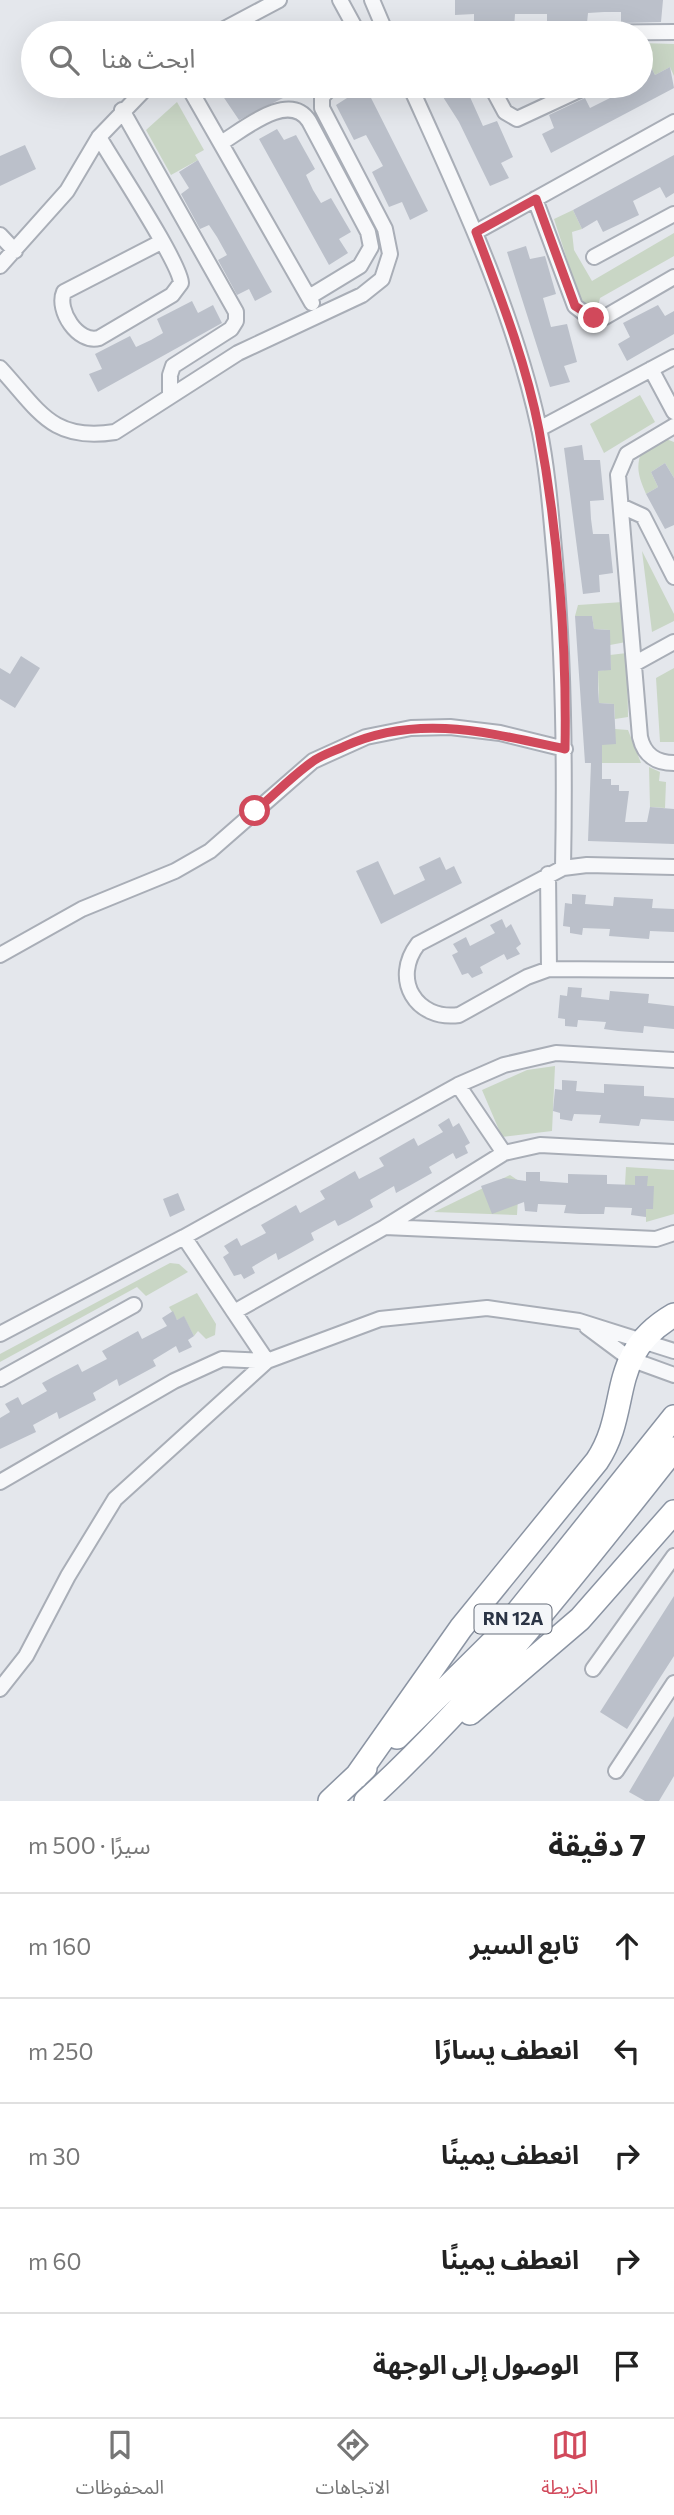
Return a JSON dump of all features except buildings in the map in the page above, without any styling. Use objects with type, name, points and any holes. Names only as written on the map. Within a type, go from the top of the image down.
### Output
[{"type":"highway","points":[[356,1777],[461,1628],[602,1453],[610,1437],[621,1382],[636,1349],[674,1315]]},
{"type":"highway","name":"RN 12A","points":[[330,1801],[497,1638],[674,1417]]},
{"type":"highway","name":"RN 12A","points":[[366,1801],[400,1770],[541,1617],[674,1449]]},
{"type":"highway","points":[[400,1770],[564,1635],[594,1605],[674,1512]]},
{"type":"street","points":[[240,21],[279,0]]},
{"type":"street","points":[[340,0],[351,21]]},
{"type":"street","points":[[372,0],[381,21]]},
{"type":"street","points":[[653,32],[674,32]]},
{"type":"street","points":[[0,266],[67,191],[99,137],[135,98]]},
{"type":"street","points":[[195,98],[319,315]]},
{"type":"street","points":[[0,369],[56,428],[74,434],[115,432],[252,345],[373,288],[382,279],[390,254],[385,229],[321,108],[322,98]]},
{"type":"street","points":[[415,98],[476,232],[500,295],[539,429],[558,596],[565,749],[563,868]]},
{"type":"street","points":[[497,98],[505,112],[517,119],[562,98]]},
{"type":"street","points":[[221,143],[281,109],[298,110],[309,121],[368,232],[371,247],[360,267],[309,297]]},
{"type":"street","points":[[122,110],[236,312],[236,321],[231,329],[173,366],[170,395]]},
{"type":"street","points":[[476,232],[674,122]]},
{"type":"street","points":[[99,137],[161,242],[181,277],[177,292],[99,338],[86,339],[79,335],[62,304],[64,292],[161,242]]},
{"type":"street","points":[[536,199],[575,306],[583,314],[594,318],[605,317],[674,277]]},
{"type":"street","points":[[594,257],[674,214]]},
{"type":"street","points":[[0,235],[15,251]]},
{"type":"street","points":[[539,429],[674,357]]},
{"type":"street","points":[[651,369],[674,412]]},
{"type":"street","points":[[674,426],[633,449],[622,460],[618,475],[641,744],[655,760],[674,763]]},
{"type":"street","points":[[621,506],[643,516],[674,577]]},
{"type":"street","points":[[634,664],[674,642]]},
{"type":"street","points":[[0,956],[82,909],[175,871],[209,850],[313,761],[366,737],[411,728],[450,727],[500,733],[565,749]]},
{"type":"street","points":[[674,867],[587,865],[563,868],[548,874],[418,944],[406,966],[405,978],[408,990],[424,1009],[447,1016],[459,1015],[527,977],[549,969],[674,970]]},
{"type":"street","points":[[548,874],[549,969]]},
{"type":"street","points":[[0,1334],[184,1237],[458,1085],[504,1065],[556,1053],[674,1060]]},
{"type":"street","points":[[458,1085],[504,1153]]},
{"type":"street","points":[[234,1312],[385,1227],[504,1153],[540,1145],[674,1152]]},
{"type":"street","points":[[385,1227],[656,1239],[674,1233]]},
{"type":"street","points":[[184,1237],[267,1361]]},
{"type":"street","points":[[0,1379],[134,1305]]},
{"type":"street","points":[[0,1689],[26,1656],[68,1576],[115,1499],[267,1361],[380,1320],[487,1308],[579,1321],[636,1349],[674,1375]]},
{"type":"street","points":[[579,1321],[636,1349],[674,1351]]},
{"type":"street","points":[[0,1482],[174,1381],[222,1359],[267,1361]]},
{"type":"street","points":[[593,1669],[674,1556]]},
{"type":"street","points":[[615,1771],[674,1683]]},
{"type":"green space","points":[[653,43],[674,44],[674,76],[670,67],[655,75]]},
{"type":"green space","points":[[177,102],[204,150],[195,155],[198,160],[171,175],[146,130]]},
{"type":"green space","points":[[573,210],[582,229],[572,232],[574,250],[592,281],[674,233],[674,256],[600,298],[597,310],[583,309],[554,219]]},
{"type":"green space","points":[[640,395],[655,422],[604,453],[590,424]]},
{"type":"green space","points":[[666,439],[674,442],[674,478],[665,463],[651,472],[658,487],[646,494],[639,472],[642,450]]},
{"type":"green space","points":[[642,551],[674,614],[674,621],[652,632]]},
{"type":"green space","points":[[623,602],[626,642],[610,645],[610,630],[594,629],[592,616],[575,616],[578,605]]},
{"type":"green space","points":[[627,653],[628,717],[615,719],[614,704],[599,703],[598,671],[611,669],[610,655]]},
{"type":"green space","points":[[674,668],[674,742],[660,742],[656,678]]},
{"type":"green space","points":[[615,729],[628,730],[641,763],[602,763],[602,745]]},
{"type":"green space","points":[[649,767],[660,772],[659,781],[666,782],[665,808],[650,807]]},
{"type":"green space","points":[[555,1066],[552,1131],[502,1137],[482,1090],[527,1070]]},
{"type":"green space","points":[[626,1167],[674,1170],[674,1214],[646,1222],[646,1209],[653,1208],[647,1186],[635,1176],[635,1185],[625,1185]]},
{"type":"green space","points":[[510,1175],[519,1181],[517,1215],[434,1212]]},
{"type":"green space","points":[[170,1263],[179,1264],[188,1272],[146,1296],[137,1287],[0,1362],[0,1354]]},
{"type":"green space","points":[[197,1293],[216,1324],[215,1335],[206,1339],[198,1331],[194,1336],[184,1317],[177,1320],[169,1307]]},
{"type":"route","points":[[255,811],[313,761],[366,737],[411,728],[450,727],[500,733],[565,749],[559,610],[552,527],[539,429],[500,295],[476,232],[536,199],[575,306],[583,314],[594,318]]}]
